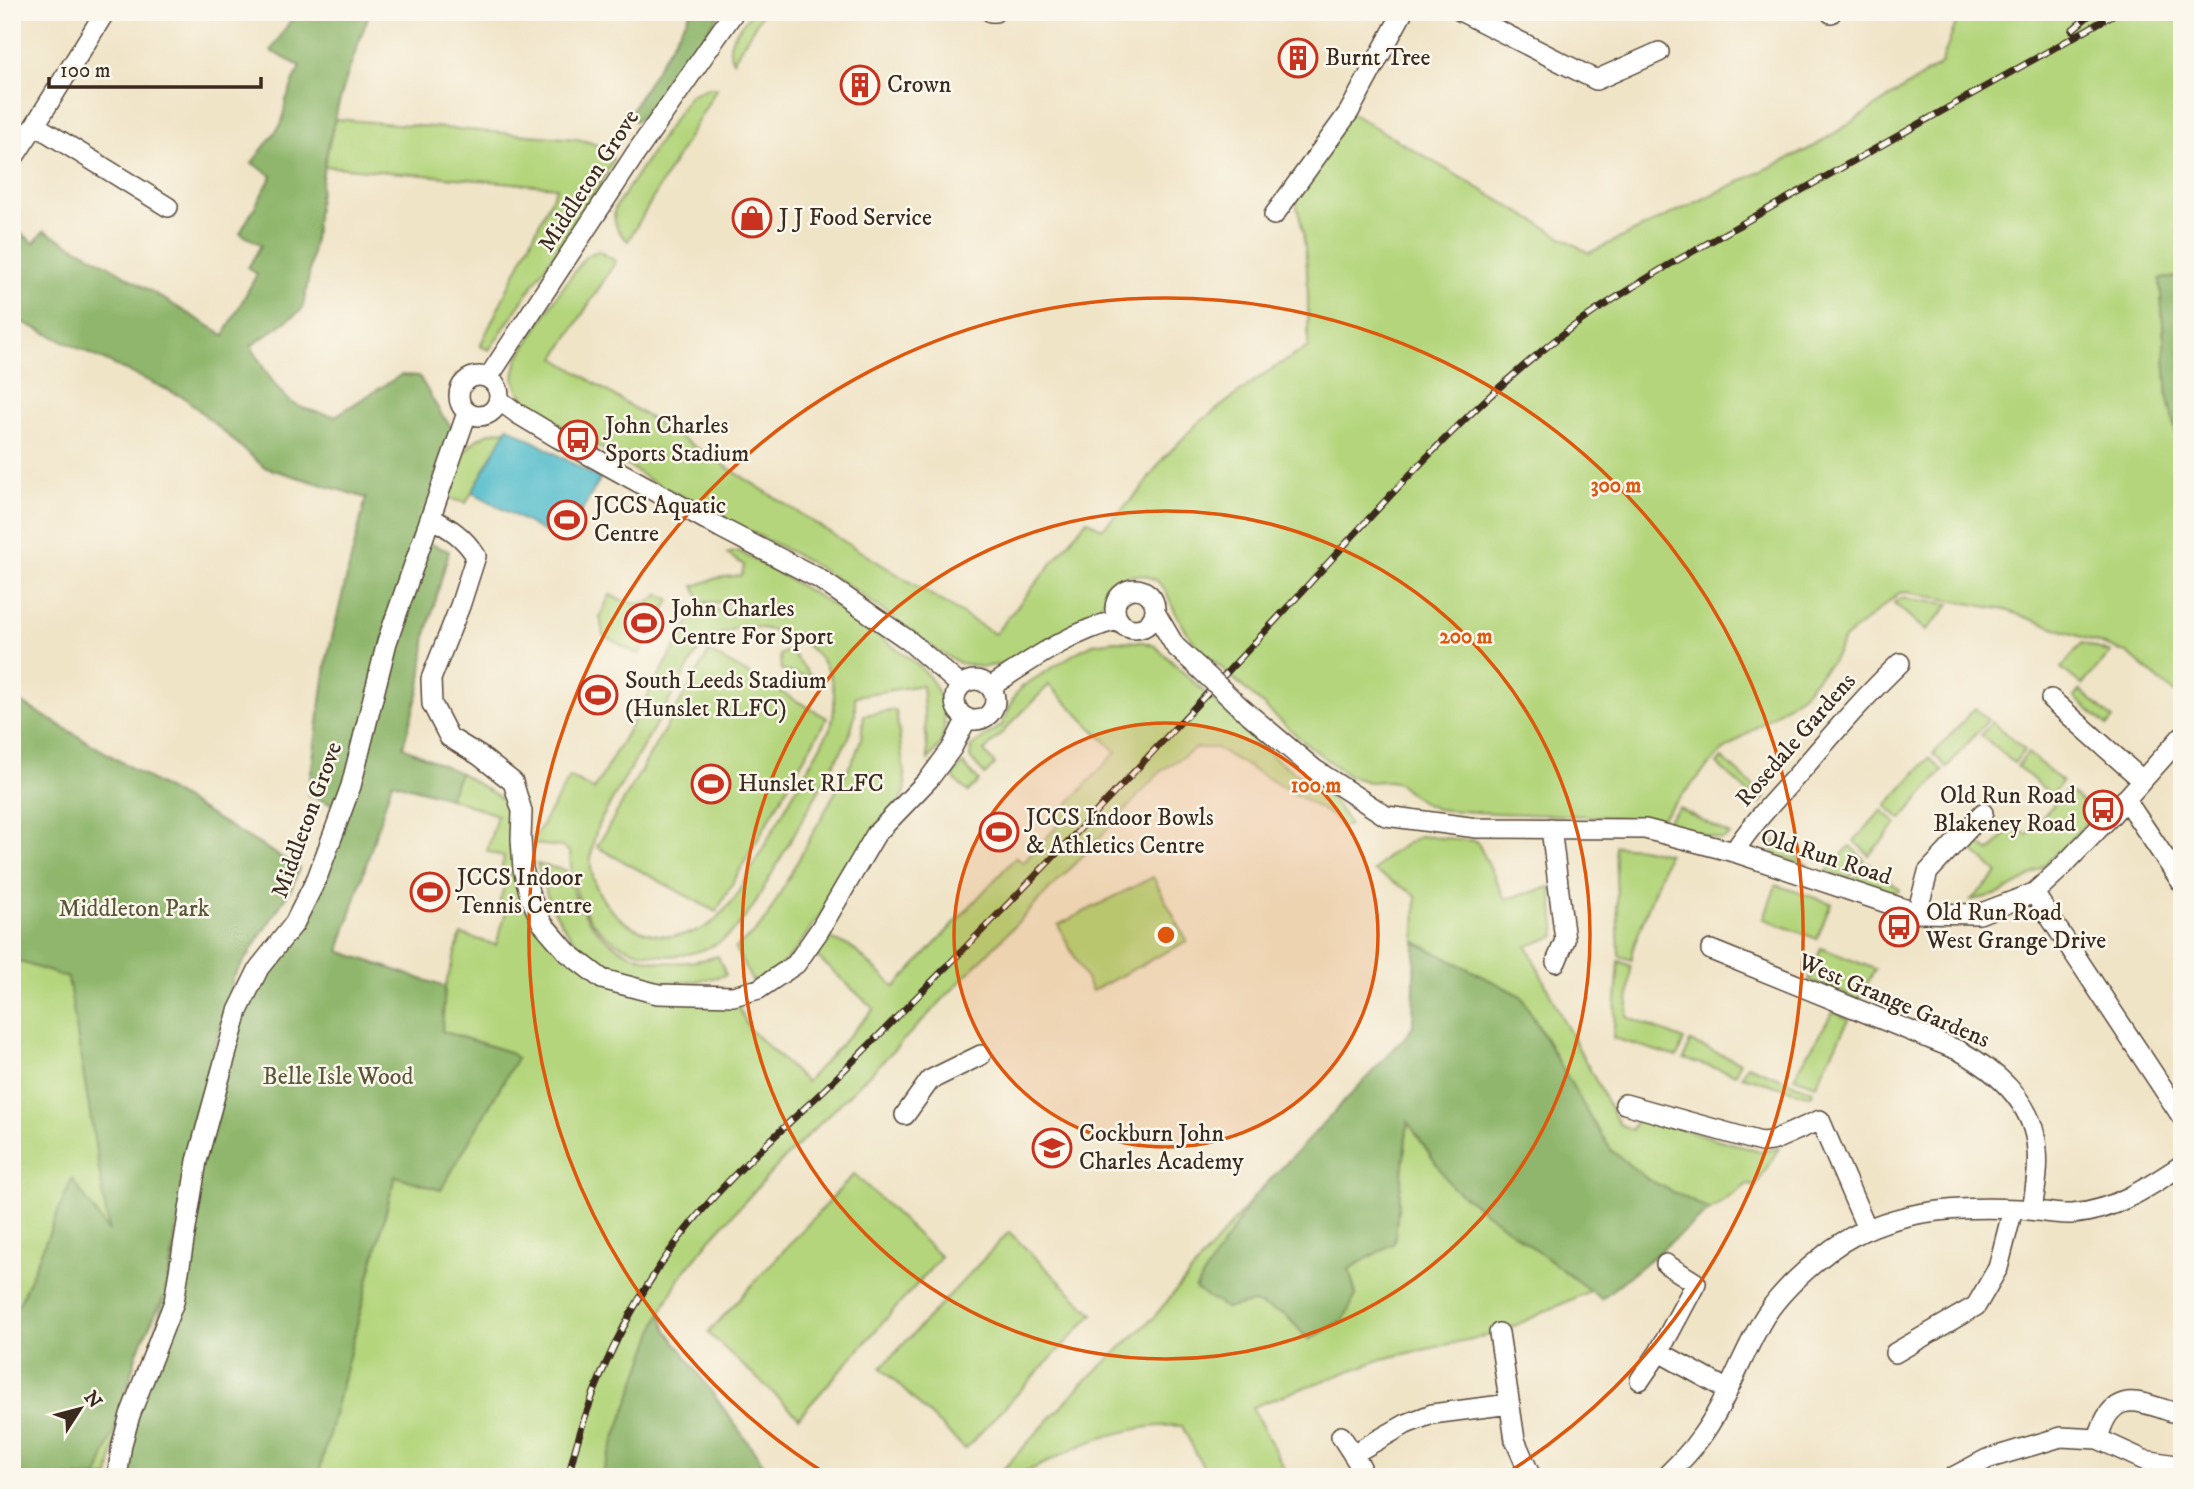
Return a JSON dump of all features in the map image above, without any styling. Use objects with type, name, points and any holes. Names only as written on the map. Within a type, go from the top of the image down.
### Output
[{"type":"street","points":[[12,160],[105,12]]},
{"type":"street","name":"Middleton Grove","points":[[117,1477],[130,1415],[174,1302],[197,1161],[238,1011],[259,968],[294,925],[317,878],[351,786],[387,642],[467,413],[459,401],[461,387],[473,377],[488,378],[636,153],[734,12]]},
{"type":"street","points":[[1274,215],[1349,112],[1403,12]]},
{"type":"street","points":[[1462,12],[1596,80],[1659,52]]},
{"type":"street","points":[[35,125],[168,206]]},
{"type":"street","points":[[467,413],[479,417],[489,414],[497,406],[498,389],[488,378]]},
{"type":"street","points":[[499,400],[558,438],[818,578],[908,640],[960,685]]},
{"type":"street","points":[[430,518],[448,527],[466,541],[476,556],[432,679],[432,704],[449,737],[480,756],[513,782],[522,811],[523,869],[530,896],[542,923],[568,953],[602,979],[658,994],[733,996],[759,989],[796,964],[876,835],[929,779],[952,748],[967,718]]},
{"type":"street","points":[[1137,588],[1149,594],[1153,599],[1155,612],[1175,646],[1139,629],[1127,627],[1118,620],[1115,607],[1120,595],[1137,588]]},
{"type":"street","points":[[1139,629],[1150,623],[1155,612]]},
{"type":"street","points":[[990,687],[1069,638],[1101,624],[1118,620]]},
{"type":"street","name":"Old Run Road","points":[[1175,646],[1238,705],[1314,769],[1386,816],[1457,827],[1645,830],[1734,852],[1917,913],[1979,914],[2034,893],[2060,869],[2182,736]]},
{"type":"street","name":"Rosedale Gardens","points":[[1734,852],[1774,801],[1876,685],[1900,663]]},
{"type":"street","points":[[974,680],[983,681],[990,687],[995,703],[989,714],[979,720],[967,718],[958,711],[955,696],[960,685],[974,680]]},
{"type":"street","points":[[2050,699],[2142,780]]},
{"type":"street","points":[[2125,799],[2182,883]]},
{"type":"street","points":[[1917,913],[1928,872],[1983,813]]},
{"type":"street","points":[[1551,828],[1565,940],[1556,962]]},
{"type":"street","points":[[2034,893],[2182,1117]]},
{"type":"street","name":"West Grange Gardens","points":[[1711,950],[1960,1051],[1984,1064],[2003,1081],[2021,1104],[2034,1129],[2037,1151],[2023,1210],[1998,1268],[1976,1306],[1895,1353]]},
{"type":"street","points":[[905,1115],[930,1080],[981,1055]]},
{"type":"street","points":[[1625,1104],[1760,1142],[1772,1141],[1820,1120],[1867,1229]]},
{"type":"street","points":[[1665,1477],[1698,1442],[1765,1316],[1795,1279],[1833,1248],[1867,1229],[1907,1214],[1965,1208],[2071,1214],[2111,1206],[2150,1186],[2182,1165]]},
{"type":"street","points":[[1640,1380],[1659,1352],[1696,1283],[1666,1264]]},
{"type":"street","points":[[1499,1334],[1516,1440],[1531,1477]]},
{"type":"street","points":[[1659,1352],[1728,1390]]},
{"type":"street","points":[[2098,1439],[2103,1419],[2120,1403],[2132,1401],[2182,1415]]},
{"type":"street","points":[[1341,1436],[1357,1461],[1406,1424],[1432,1414],[1510,1404]]},
{"type":"street","points":[[1954,1477],[1987,1459],[2050,1439],[2098,1439],[2142,1468],[2182,1466]]},
{"type":"green space","name":"Belle Isle Wood","points":[[296,12],[370,12],[332,127],[302,310],[251,346],[274,383],[291,402],[335,416],[401,375],[419,376],[441,414],[459,436],[423,541],[449,551],[426,635],[420,687],[403,747],[460,773],[449,798],[392,782],[339,951],[445,987],[442,1031],[509,1052],[517,1058],[441,1190],[395,1176],[318,1477],[120,1477],[164,1296],[138,1349],[119,1417],[97,1477],[12,1477],[12,1306],[19,1304],[72,1179],[109,1232],[68,978],[12,959],[12,697],[299,868],[292,887],[233,978],[199,1108],[165,1293],[197,1161],[238,1011],[294,924],[342,808],[308,795],[327,658],[366,498],[264,467],[185,398],[12,317],[12,226],[34,243],[44,231],[89,254],[224,335],[257,274],[248,268],[261,245],[240,233],[272,176],[252,163],[282,123],[286,100],[300,66],[271,51]]},
{"type":"green space","points":[[691,12],[721,12],[649,111],[635,121],[628,116]]},
{"type":"green space","points":[[752,12],[763,12],[733,61],[730,54],[731,41]]},
{"type":"green space","points":[[1960,12],[2182,12],[2179,277],[2160,279],[2168,399],[2182,459],[2182,699],[2127,653],[2005,610],[1899,593],[1844,639],[1835,657],[1802,695],[1720,753],[1658,822],[1437,809],[1423,803],[1398,783],[1369,782],[1347,775],[1302,740],[1195,644],[1177,616],[1165,590],[1157,581],[1147,576],[1124,577],[1115,583],[1097,611],[1005,664],[982,667],[960,663],[939,652],[855,590],[799,556],[649,480],[616,457],[533,409],[518,390],[514,378],[518,358],[559,293],[586,256],[598,251],[616,261],[555,358],[995,634],[1087,520],[1102,529],[1139,492],[1162,460],[1196,425],[1264,374],[1308,347],[1306,256],[1296,203],[1316,158],[1349,112],[1589,253],[1813,147],[1941,64]]},
{"type":"green space","points":[[708,88],[717,88],[628,241],[616,226],[615,208],[690,95]]},
{"type":"green space","points":[[335,119],[577,139],[602,148],[613,160],[599,187],[489,350],[480,346],[557,187],[324,166]]},
{"type":"green space","points":[[2179,277],[2182,304],[2182,459],[2168,399],[2160,279]]},
{"type":"green space","points":[[507,430],[466,503],[445,497],[459,462],[472,443],[493,432]]},
{"type":"green space","points":[[738,551],[796,583],[912,660],[928,675],[939,695],[944,720],[943,736],[940,745],[928,760],[922,685],[855,696],[855,714],[849,737],[753,907],[742,921],[720,942],[702,950],[662,956],[642,953],[607,936],[592,922],[576,891],[570,852],[562,847],[535,844],[533,840],[570,777],[594,790],[701,602],[694,586],[717,578],[742,575],[744,565],[727,554]],"holes":[[[703,602],[750,603],[719,611]],[[741,626],[763,628],[783,634],[815,652],[826,666],[832,683],[834,704],[831,727],[735,898],[717,919],[690,933],[671,936],[652,934],[635,928],[619,917],[596,886],[591,862],[598,825],[696,654],[713,637]]]},
{"type":"green space","points":[[660,594],[670,600],[639,655],[603,635],[600,616],[610,595],[636,604],[648,602]]},
{"type":"green space","points":[[1900,598],[1950,604],[1926,631],[1894,603]]},
{"type":"green space","points":[[1114,641],[1143,642],[1155,646],[1276,759],[1333,800],[1350,825],[1342,827],[1334,817],[1216,748],[1196,748],[1161,771],[886,1058],[780,1163],[712,1237],[678,1280],[661,1312],[601,1477],[318,1477],[395,1175],[509,1052],[442,1031],[445,987],[461,934],[496,945],[506,912],[497,909],[508,875],[501,872],[504,857],[487,851],[497,815],[449,798],[460,773],[522,811],[530,896],[602,979],[733,996],[749,1029],[806,1082],[874,1009],[808,948],[819,931],[850,946],[895,987],[1016,857],[1023,863],[1060,823],[1055,818],[1116,752],[1049,685],[984,751],[995,764],[985,775],[970,758],[971,747],[1002,725],[1015,695],[1023,686],[1093,644]]},
{"type":"green space","points":[[2082,643],[2111,653],[2082,685],[2061,668]]},
{"type":"green space","points":[[791,651],[814,679],[781,670],[780,655]]},
{"type":"green space","points":[[709,652],[827,718],[716,912],[597,847]]},
{"type":"green space","points":[[2080,690],[2113,719],[2107,726],[2074,697]]},
{"type":"green space","name":"Middleton Park","points":[[12,697],[299,868],[292,887],[233,978],[199,1108],[164,1296],[137,1352],[119,1417],[109,1477],[12,1477]]},
{"type":"green space","points":[[1975,708],[1988,720],[1947,767],[1933,754]]},
{"type":"green space","points":[[896,710],[905,792],[795,951],[770,974],[752,981],[735,948],[766,919],[855,756],[861,739],[864,715]]},
{"type":"green space","points":[[1992,722],[2025,750],[2014,763],[1981,735]]},
{"type":"green space","points":[[2028,753],[2062,782],[2052,795],[2017,766]]},
{"type":"green space","points":[[1722,758],[1765,797],[1760,803],[1717,764]]},
{"type":"green space","points":[[1929,758],[1943,771],[1901,819],[1886,806]]},
{"type":"green space","points":[[963,764],[979,781],[968,792],[955,780],[953,774]]},
{"type":"green space","points":[[2067,789],[2096,813],[2053,857],[2029,877],[2003,892],[1971,900],[1998,873],[1966,844],[1972,838],[1990,852],[2014,824],[2027,835]]},
{"type":"green space","points":[[1679,808],[1730,835],[1722,840],[1664,824]]},
{"type":"green space","points":[[1882,810],[1897,824],[1869,855],[1854,841]]},
{"type":"green space","points":[[1419,836],[1477,841],[1505,899],[1551,887],[1556,936],[1527,946],[1619,1124],[1632,1130],[1637,1116],[1761,1152],[1779,1148],[1755,1187],[1748,1184],[1710,1210],[1647,1179],[1612,1151],[1521,996],[1415,942],[1416,895],[1374,871],[1390,854]]},
{"type":"green space","points":[[1775,840],[1809,866],[1772,854]]},
{"type":"green space","points":[[1615,846],[1668,854],[1632,951],[1632,960],[1619,956]]},
{"type":"green space","points":[[1850,846],[1865,860],[1848,879],[1826,872]]},
{"type":"green space","points":[[1869,863],[1900,890],[1892,894],[1852,881]]},
{"type":"green space","points":[[537,864],[566,870],[575,896],[587,918],[603,936],[621,949],[642,958],[666,962],[718,956],[726,975],[692,981],[660,982],[631,976],[605,965],[582,948],[563,925],[548,897]]},
{"type":"green space","points":[[1153,877],[1187,941],[1092,991],[1058,925]]},
{"type":"green space","points":[[1776,885],[1831,903],[1817,939],[1764,919]]},
{"type":"green space","points":[[1415,942],[1521,996],[1612,1151],[1647,1179],[1710,1210],[1601,1299],[1452,1187],[1408,1122],[1394,1243],[1349,1269],[1356,1295],[1344,1319],[1309,1340],[1286,1315],[1254,1303],[1226,1308],[1195,1289],[1253,1198],[1408,1034],[1413,1025]]},
{"type":"green space","points":[[1821,948],[1875,969],[1859,1000],[1809,980]]},
{"type":"green space","points":[[1619,961],[1631,966],[1627,1017],[1684,1040],[1677,1057],[1613,1038]]},
{"type":"green space","points":[[1833,1012],[1849,1019],[1816,1085],[1794,1077]]},
{"type":"green space","points":[[1690,1042],[1740,1062],[1736,1074],[1684,1059]]},
{"type":"green space","points":[[1747,1065],[1813,1091],[1811,1096],[1742,1076]]},
{"type":"green space","points":[[1408,1121],[1453,1187],[1592,1290],[1499,1333],[1382,1359],[1252,1407],[1289,1477],[1208,1477],[1182,1426],[1171,1425],[1147,1427],[1109,1436],[1020,1473],[996,1477],[1080,1386],[1154,1317],[1253,1198],[1196,1289],[1226,1308],[1254,1303],[1286,1315],[1309,1340],[1356,1295],[1349,1269],[1394,1243]]},
{"type":"green space","points":[[854,1174],[941,1257],[799,1417],[708,1333]]},
{"type":"green space","points":[[1009,1232],[1093,1314],[965,1449],[881,1368]]},
{"type":"green space","points":[[661,1312],[667,1330],[773,1477],[601,1477]]},
{"type":"water","points":[[508,427],[600,479],[564,543],[472,492]]},
{"type":"railway","points":[[2072,30],[2093,12]]},
{"type":"railway","points":[[568,1477],[596,1387],[636,1303],[670,1251],[705,1207],[743,1166],[849,1066],[1012,900],[1474,410],[1558,338],[1667,266],[2118,12]]},
{"type":"place","name":"Burnt Tree","points":[[1298,58]]},
{"type":"place","name":"Crown","points":[[860,85]]},
{"type":"place","name":"J J Food Service","points":[[752,218]]},
{"type":"place","name":"John Charles Sports Stadium","points":[[578,440]]},
{"type":"place","name":"JCCS Aquatic Centre","points":[[567,520]]},
{"type":"place","name":"John Charles Centre For Sport","points":[[644,623]]},
{"type":"place","name":"South Leeds Stadium (Hunslet RLFC)","points":[[598,695]]},
{"type":"place","name":"Hunslet RLFC","points":[[711,784]]},
{"type":"place","name":"Old Run Road Blakeney Road","points":[[2103,810]]},
{"type":"place","name":"JCCS Indoor Bowls & Athletics Centre","points":[[999,832]]},
{"type":"place","name":"JCCS Indoor Tennis Centre","points":[[430,892]]},
{"type":"place","name":"Old Run Road West Grange Drive","points":[[1899,927]]},
{"type":"place","name":"Cockburn John Charles Academy","points":[[1052,1148]]}]
